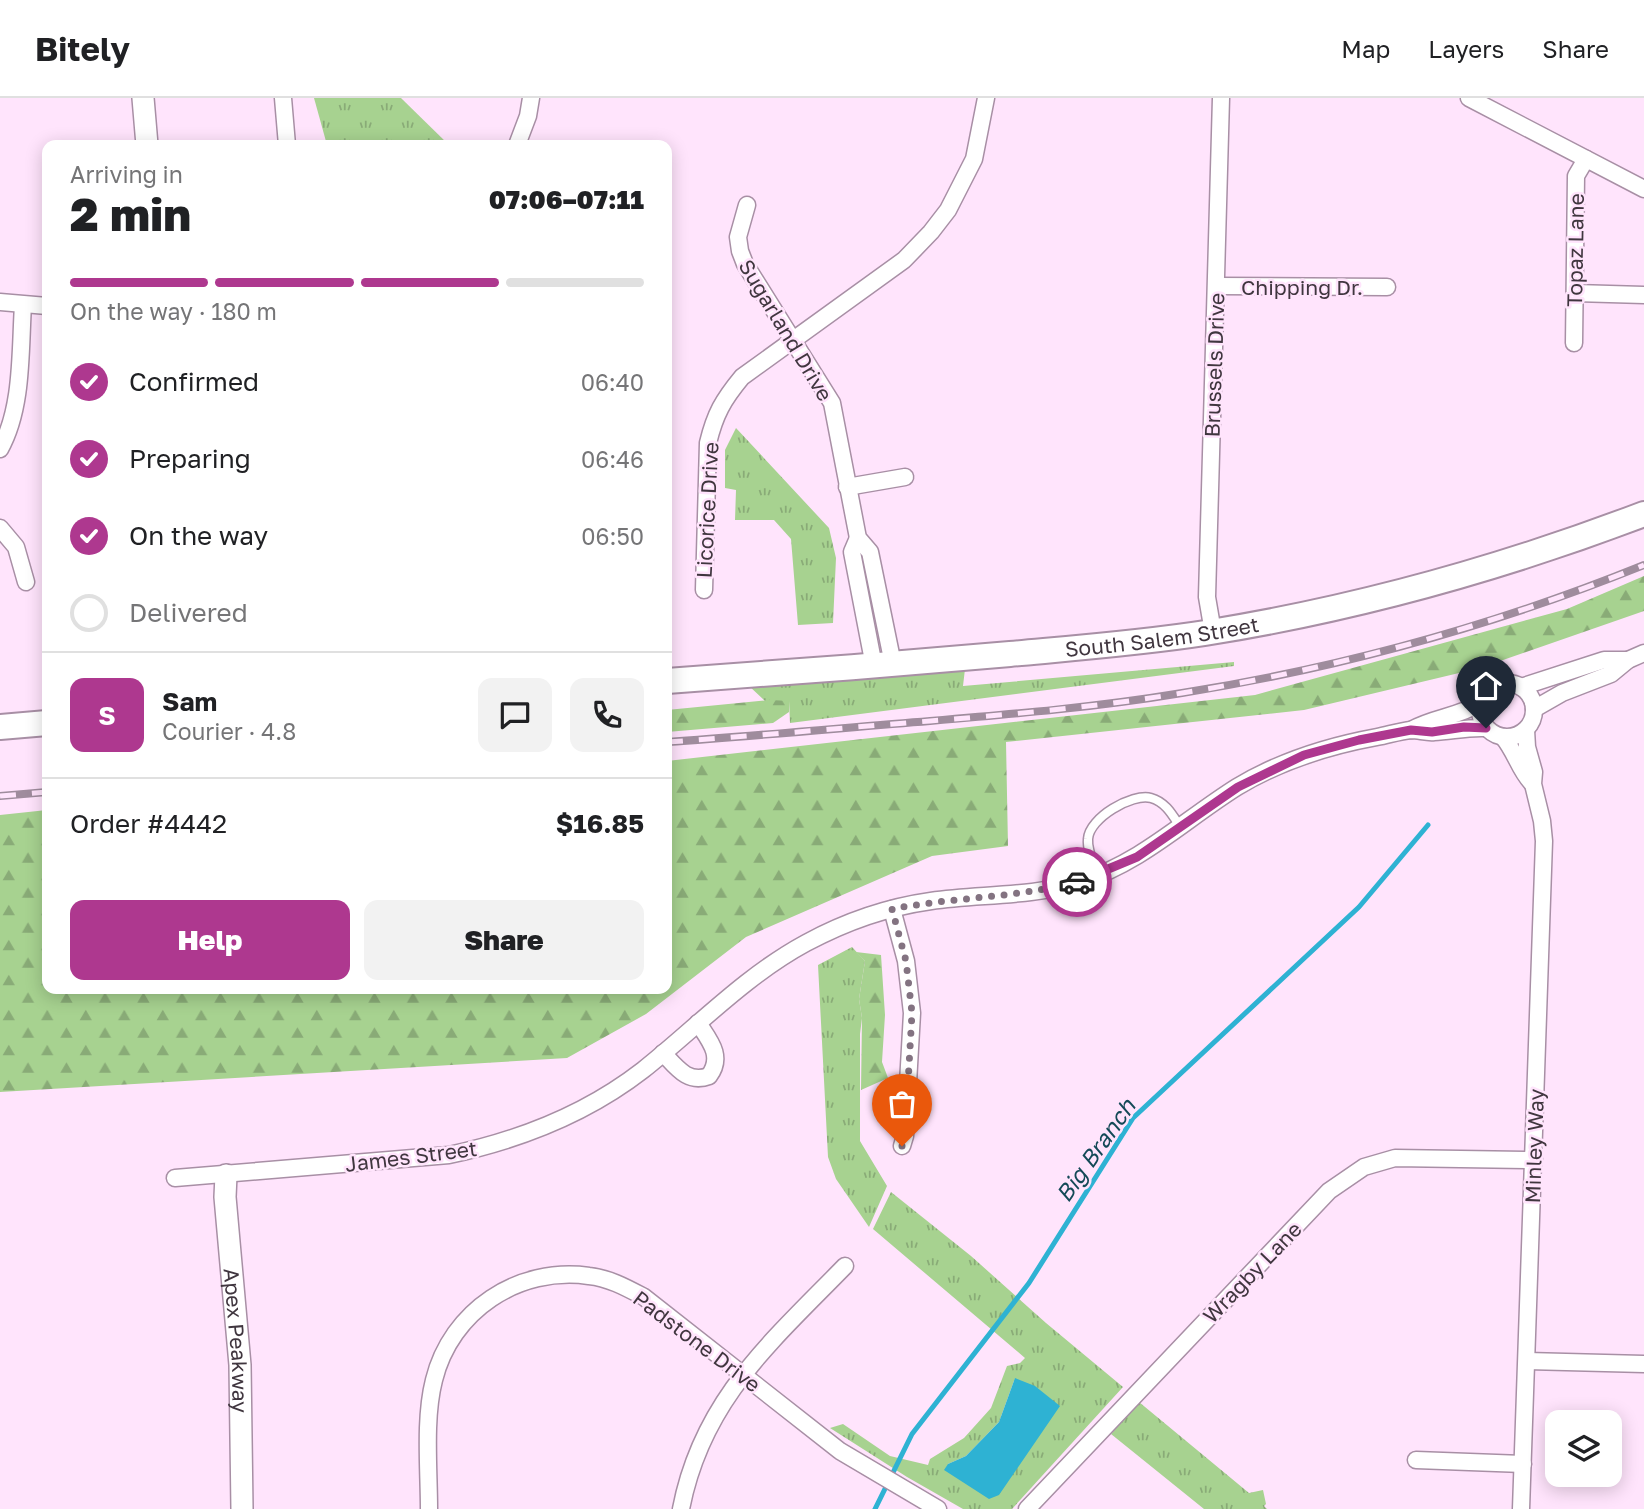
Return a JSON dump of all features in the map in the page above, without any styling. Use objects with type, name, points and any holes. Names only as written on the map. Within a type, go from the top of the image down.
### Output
[{"type":"main road","points":[[142,98],[146,140]]},
{"type":"main road","name":"South Salem Street","points":[[672,681],[884,665],[1213,632],[1279,620],[1458,577],[1555,547],[1644,514]]},
{"type":"main road","points":[[0,727],[42,723]]},
{"type":"main road","name":"Apex Peakway","points":[[226,1175],[225,1197],[240,1365],[242,1509]]},
{"type":"street","points":[[283,98],[287,140]]},
{"type":"street","points":[[519,140],[528,116],[531,98]]},
{"type":"street","name":"Licorice Drive","points":[[704,590],[707,463],[713,419],[724,398],[742,377],[904,260],[931,232],[962,187],[974,159],[986,98]]},
{"type":"street","name":"Brussels Drive","points":[[1213,632],[1207,597],[1221,98]]},
{"type":"street","points":[[1469,98],[1644,189]]},
{"type":"street","name":"Topaz Lane","points":[[1574,343],[1576,176],[1586,159]]},
{"type":"street","name":"Sugarland Drive","points":[[747,205],[738,237],[740,251],[761,291],[832,403],[858,538],[852,552],[884,665]]},
{"type":"street","name":"Chipping Dr.","points":[[1217,286],[1387,287]]},
{"type":"street","points":[[1575,293],[1644,295]]},
{"type":"street","points":[[0,302],[42,306]]},
{"type":"street","points":[[0,449],[11,418],[16,390],[23,305]]},
{"type":"street","points":[[847,487],[905,477]]},
{"type":"street","points":[[0,528],[16,547],[26,582]]},
{"type":"street","points":[[1534,709],[1554,696],[1611,674],[1628,660],[1644,653]]},
{"type":"street","points":[[1521,687],[1604,660],[1628,660]]},
{"type":"street","points":[[1505,683],[1521,687],[1528,693],[1534,709],[1534,716],[1526,730],[1516,736],[1503,737],[1486,728],[1480,716],[1480,703],[1489,689],[1505,683]]},
{"type":"street","name":"James Street","points":[[1411,730],[1429,720],[1464,712],[1480,703]]},
{"type":"street","name":"James Street","points":[[175,1178],[421,1158],[496,1144],[535,1132],[572,1115],[622,1085],[751,978],[796,948],[836,928],[892,909],[931,901],[1030,893],[1098,876],[1137,857],[1238,787],[1304,755],[1411,730],[1432,732],[1464,727],[1486,728]]},
{"type":"street","name":"Minley Way","points":[[1521,1509],[1544,841],[1526,730]]},
{"type":"street","name":"Minley Way","points":[[1503,737],[1533,783]]},
{"type":"street","points":[[892,909],[906,961],[912,1013],[905,1136],[902,1146]]},
{"type":"street","points":[[663,1053],[682,1073],[692,1079],[709,1076],[714,1069],[716,1055],[698,1023]]},
{"type":"street","name":"Wragby Lane","points":[[1027,1509],[1329,1191],[1346,1177],[1375,1162],[1407,1156],[1534,1160]]},
{"type":"street","points":[[681,1509],[702,1439],[717,1410],[765,1347],[845,1266]]},
{"type":"street","name":"Padstone Drive","points":[[429,1509],[431,1392],[441,1359],[454,1334],[473,1312],[501,1291],[520,1282],[552,1276],[581,1275],[608,1280],[644,1297],[855,1462],[938,1509]]},
{"type":"street","points":[[1527,1362],[1644,1364]]},
{"type":"street","points":[[1416,1461],[1523,1464]]},
{"type":"lane","points":[[1098,876],[1088,845],[1091,827],[1098,819],[1131,799],[1142,797],[1161,802],[1181,828]]},
{"type":"green space","points":[[314,98],[401,98],[444,140],[326,140]]},
{"type":"green space","points":[[736,428],[829,528],[836,558],[833,623],[798,625],[791,539],[774,520],[735,520],[736,490],[725,488],[725,450]]},
{"type":"green space","points":[[1644,576],[1644,611],[1480,668],[1304,710],[1006,742],[1008,846],[932,856],[746,937],[672,994],[672,760],[1255,695],[1567,609]]},
{"type":"green space","points":[[1234,662],[1234,666],[790,723],[789,701],[765,701],[748,685],[965,669],[963,686]]},
{"type":"green space","points":[[770,700],[789,701],[789,712],[773,723],[672,732],[672,710]]},
{"type":"green space","points":[[42,811],[42,994],[672,994],[646,1014],[567,1058],[0,1092],[0,815]]},
{"type":"green space","points":[[852,947],[865,961],[859,999],[862,1018],[860,1141],[887,1186],[869,1227],[836,1179],[828,1157],[818,965]]},
{"type":"green space","points":[[856,952],[881,955],[885,1015],[882,1062],[888,1078],[861,1090],[862,1018],[859,999],[865,961]]},
{"type":"green space","points":[[891,1192],[971,1256],[1123,1387],[1012,1509],[963,1509],[830,1428],[843,1424],[890,1456],[928,1465],[930,1459],[964,1438],[991,1408],[1007,1366],[1020,1363],[1025,1358],[873,1229]],"holes":[[[1015,1378],[989,1498],[948,1464],[966,1456],[999,1422]]]},
{"type":"green space","points":[[1139,1402],[1249,1493],[1263,1490],[1266,1504],[1264,1506],[1267,1509],[1204,1509],[1111,1434]]},
{"type":"water","points":[[1015,1378],[1035,1386],[1060,1406],[999,1495],[989,1499],[944,1470],[948,1464],[966,1456],[999,1422]]},
{"type":"waterway","name":"Big Branch","points":[[875,1509],[912,1434],[1029,1283],[1133,1118],[1359,907],[1428,825]]},
{"type":"railway","points":[[672,742],[1056,710],[1241,683],[1416,642],[1531,607],[1644,565]]},
{"type":"railway","points":[[0,796],[42,792]]},
{"type":"way so far","points":[[902,1146],[911,1048],[911,988],[892,909],[931,901],[1030,893],[1077,882]]},
{"type":"route","points":[[1077,882],[1098,876],[1137,857],[1238,787],[1304,755],[1411,730],[1432,732],[1464,727],[1486,728]]}]
